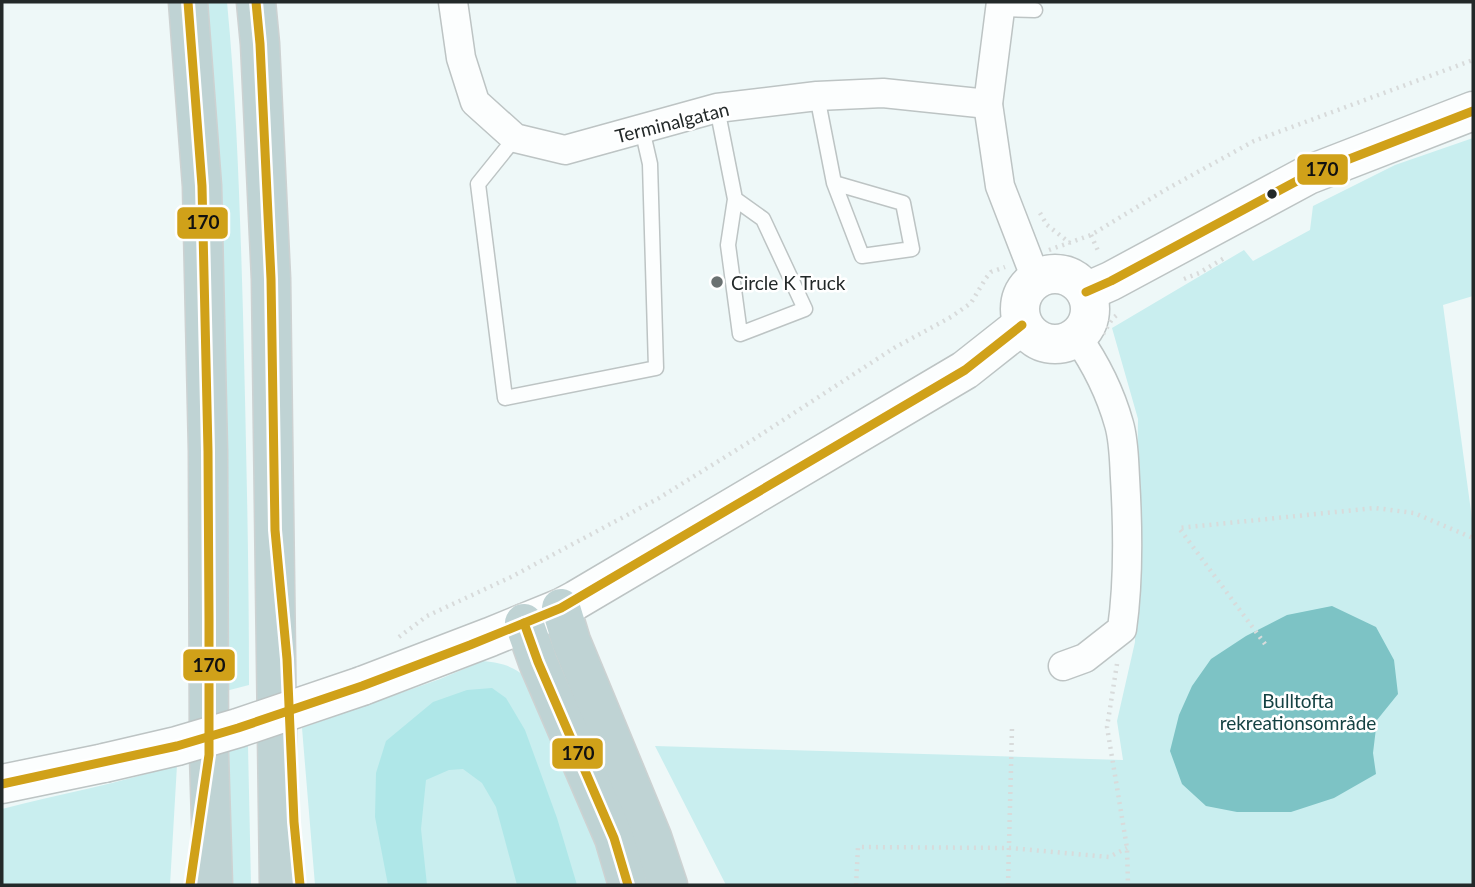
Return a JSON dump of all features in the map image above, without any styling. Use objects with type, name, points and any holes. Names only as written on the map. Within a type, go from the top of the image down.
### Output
[{"type":"highway","points":[[188,2],[202,186],[213,885]]},
{"type":"highway","points":[[256,2],[271,279],[279,885]]},
{"type":"highway","points":[[275,530],[287,659],[294,822],[300,885]]},
{"type":"highway","points":[[561,608],[571,641],[652,837],[668,885]]},
{"type":"highway","points":[[524,623],[538,663],[614,838],[628,885]]},
{"type":"highway","points":[[190,885],[209,755]]},
{"type":"street","name":"Terminalgatan","points":[[453,2],[461,58],[475,102],[515,138],[565,150],[717,108],[817,96],[883,93],[988,104]]},
{"type":"street","points":[[1000,6],[988,104],[1000,186],[1032,269],[1019,313],[1032,338],[1047,344],[1084,347]]},
{"type":"street","points":[[1086,292],[1308,175],[1473,111]]},
{"type":"street","points":[[1032,269],[1074,279],[1086,292],[1090,314],[1084,347],[1102,377],[1112,401],[1124,452],[1128,528],[1122,629],[1085,657],[1063,666]]},
{"type":"street","points":[[2,784],[104,763],[226,732],[362,686],[561,608],[965,370],[1023,325]]},
{"type":"lane","points":[[1000,6],[1035,10]]},
{"type":"lane","points":[[817,96],[834,183],[862,256],[912,249],[903,203],[834,183]]},
{"type":"lane","points":[[717,108],[735,198],[728,245],[740,334],[805,309],[763,219],[735,198]]},
{"type":"lane","points":[[515,138],[478,184],[505,398],[656,368],[650,164],[642,129]]},
{"type":"path","points":[[394,640],[427,617],[511,577],[659,498],[894,348],[951,317],[971,303],[991,272],[1032,269],[1070,243],[1091,235],[1254,141],[1473,60]]},
{"type":"path","points":[[1040,213],[1047,225],[1070,243]]},
{"type":"path","points":[[1175,282],[1199,273],[1232,253]]},
{"type":"path","points":[[1084,347],[1126,307]]},
{"type":"path","points":[[1265,644],[1179,528],[1375,508],[1414,513],[1473,538]]},
{"type":"path","points":[[1122,629],[1107,727],[1127,848],[1128,885]]},
{"type":"path","points":[[1008,885],[1012,728]]},
{"type":"path","points":[[856,885],[858,847],[1010,848],[1110,857],[1127,848]]},
{"type":"green space","points":[[198,2],[227,2],[241,236],[249,685],[222,692]]},
{"type":"green space","name":"Bulltofta rekreationsområde","points":[[1473,138],[1473,296],[1443,305],[1473,526],[1473,885],[726,885],[655,746],[1123,760],[1117,721],[1135,642],[1138,419],[1112,328],[1244,250],[1253,261],[1310,230],[1313,206],[1395,165]]},
{"type":"green space","points":[[483,661],[509,666],[531,681],[611,885],[315,885],[302,728]]},
{"type":"green space","points":[[248,746],[251,885],[225,885],[222,752]]},
{"type":"green space","points":[[177,765],[170,885],[2,885],[2,809]]},
{"type":"shaded area","points":[[1332,606],[1376,627],[1394,660],[1398,694],[1377,720],[1373,753],[1376,774],[1334,798],[1291,812],[1237,812],[1206,806],[1182,784],[1170,751],[1179,715],[1192,686],[1211,659],[1246,636],[1287,615]]},
{"type":"shaded area","points":[[492,688],[506,698],[525,730],[557,818],[577,885],[517,885],[496,807],[482,783],[463,769],[449,770],[426,780],[421,829],[427,885],[388,885],[375,817],[376,773],[386,741],[433,702],[467,690]]},
{"type":"transit line","name":"170","points":[[188,2],[202,186],[209,619],[209,755],[190,885]]},
{"type":"transit line","name":"170","points":[[256,2],[271,279],[275,530],[287,659],[294,822],[300,885]]},
{"type":"transit line","name":"170","points":[[1086,292],[1308,175],[1473,111]]},
{"type":"transit line","name":"170","points":[[2,784],[177,746],[238,728],[362,686],[561,608],[965,370],[1022,325]]},
{"type":"transit line","name":"170","points":[[524,623],[538,662],[614,838],[628,885]]},
{"type":"place","name":"Circle K Truck","points":[[717,282]]}]
